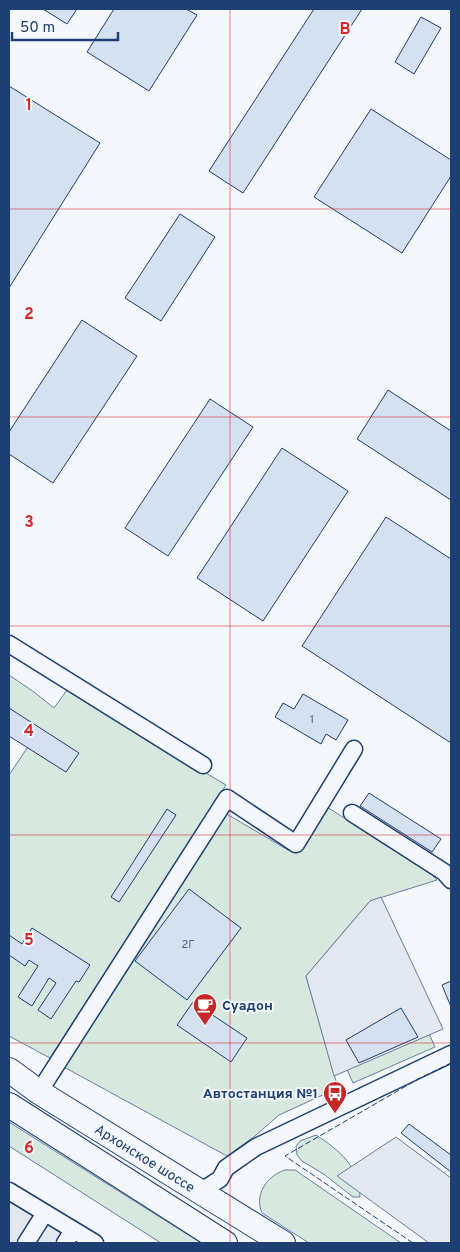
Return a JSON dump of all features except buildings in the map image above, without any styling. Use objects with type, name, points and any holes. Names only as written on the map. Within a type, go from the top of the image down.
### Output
[{"type":"highway","name":"Архонское шоссе","points":[[9,1070],[39,1092],[283,1243]]},
{"type":"highway","name":"Архонское шоссе","points":[[9,1105],[202,1237],[225,1243]]},
{"type":"street","points":[[9,644],[203,765]]},
{"type":"street","points":[[39,1092],[227,798],[296,844],[354,749]]},
{"type":"street","points":[[352,813],[444,872],[451,880]]},
{"type":"street","points":[[200,1192],[220,1180],[226,1168],[256,1147],[451,1054]]},
{"type":"street","points":[[11,1197],[45,1213],[70,1237],[95,1243]]},
{"type":"street","points":[[26,1243],[45,1213]]},
{"type":"shaded area","points":[[9,675],[54,708],[67,690],[226,785],[50,1058],[9,1036],[9,775],[36,735],[20,730],[9,732]]},
{"type":"shaded area","points":[[327,807],[429,872],[437,880],[370,901],[306,976],[338,1088],[279,1115],[255,1136],[227,1156],[62,1066],[225,813],[288,850],[300,851]]},
{"type":"shaded area","points":[[381,897],[443,1029],[334,1076],[306,976],[370,901]]},
{"type":"shaded area","points":[[426,1027],[435,1047],[353,1083],[344,1063]]},
{"type":"shaded area","points":[[9,1122],[201,1243],[161,1243],[9,1146]]},
{"type":"shaded area","points":[[316,1135],[347,1160],[356,1177],[360,1197],[353,1197],[325,1175],[302,1161],[297,1155],[296,1146],[300,1141]]},
{"type":"shaded area","points":[[396,1137],[451,1178],[451,1243],[429,1243],[337,1176]]},
{"type":"shaded area","points":[[285,1170],[295,1170],[401,1243],[309,1243],[262,1213],[260,1199],[264,1187],[268,1181]]},
{"type":"shaded area","points":[[9,1197],[84,1243],[9,1243]]},
{"type":"fence","points":[[413,1243],[285,1156],[420,1078],[451,1063]]},
{"type":"place","name":"Суадон","points":[[205,1026]]},
{"type":"place","name":"Автостанция №1","points":[[335,1114]]}]
